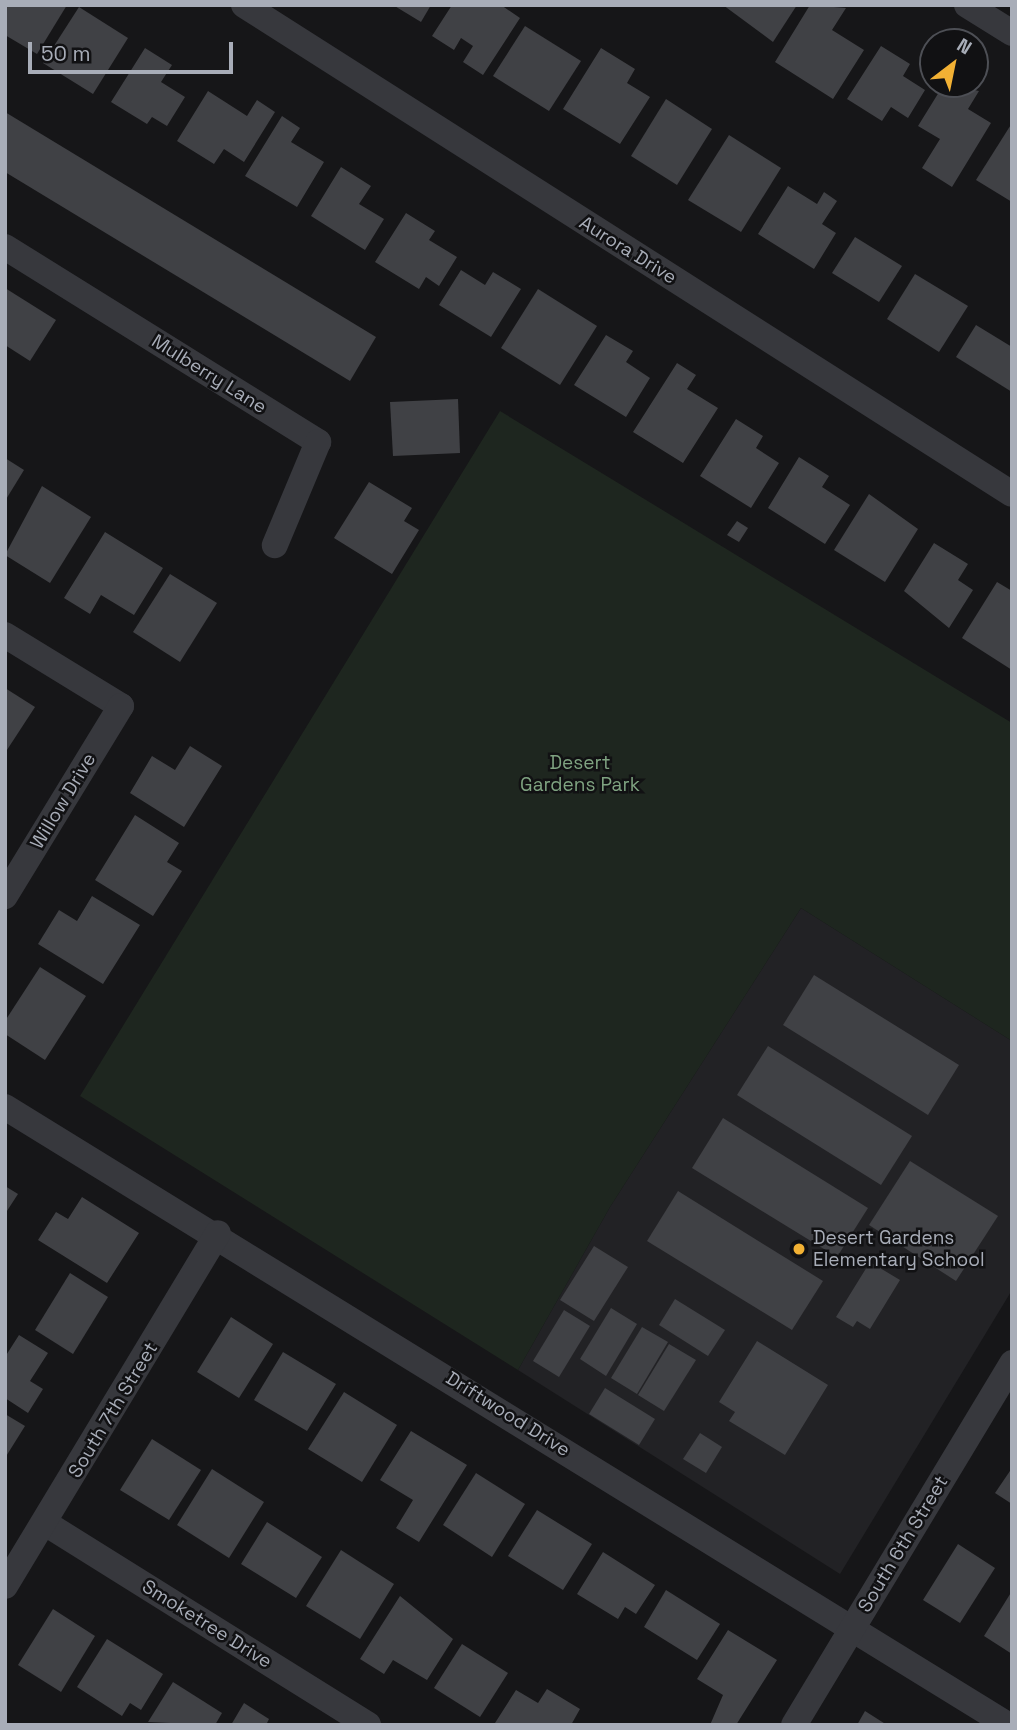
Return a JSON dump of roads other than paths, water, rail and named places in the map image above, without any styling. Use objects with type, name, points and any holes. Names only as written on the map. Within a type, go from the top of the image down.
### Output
[{"type":"street","name":"Aurora Drive","points":[[244,5],[1012,494]]},
{"type":"street","points":[[967,5],[1012,33]]},
{"type":"street","name":"Mulberry Lane","points":[[5,247],[318,442],[275,545]]},
{"type":"street","name":"Willow Drive","points":[[5,635],[121,706],[5,896]]},
{"type":"street","name":"Driftwood Drive","points":[[5,1107],[218,1233],[1008,1725]]},
{"type":"street","name":"South 7th Street","points":[[5,1586],[218,1233]]},
{"type":"street","name":"South 6th Street","points":[[793,1725],[1012,1363]]},
{"type":"street","name":"Smoketree Drive","points":[[46,1522],[368,1725]]},
{"type":"place","name":"Desert Gardens Elementary School","points":[[799,1249]]},
{"type":"park label","name":"Desert Gardens Park","points":[[580,774]]}]
